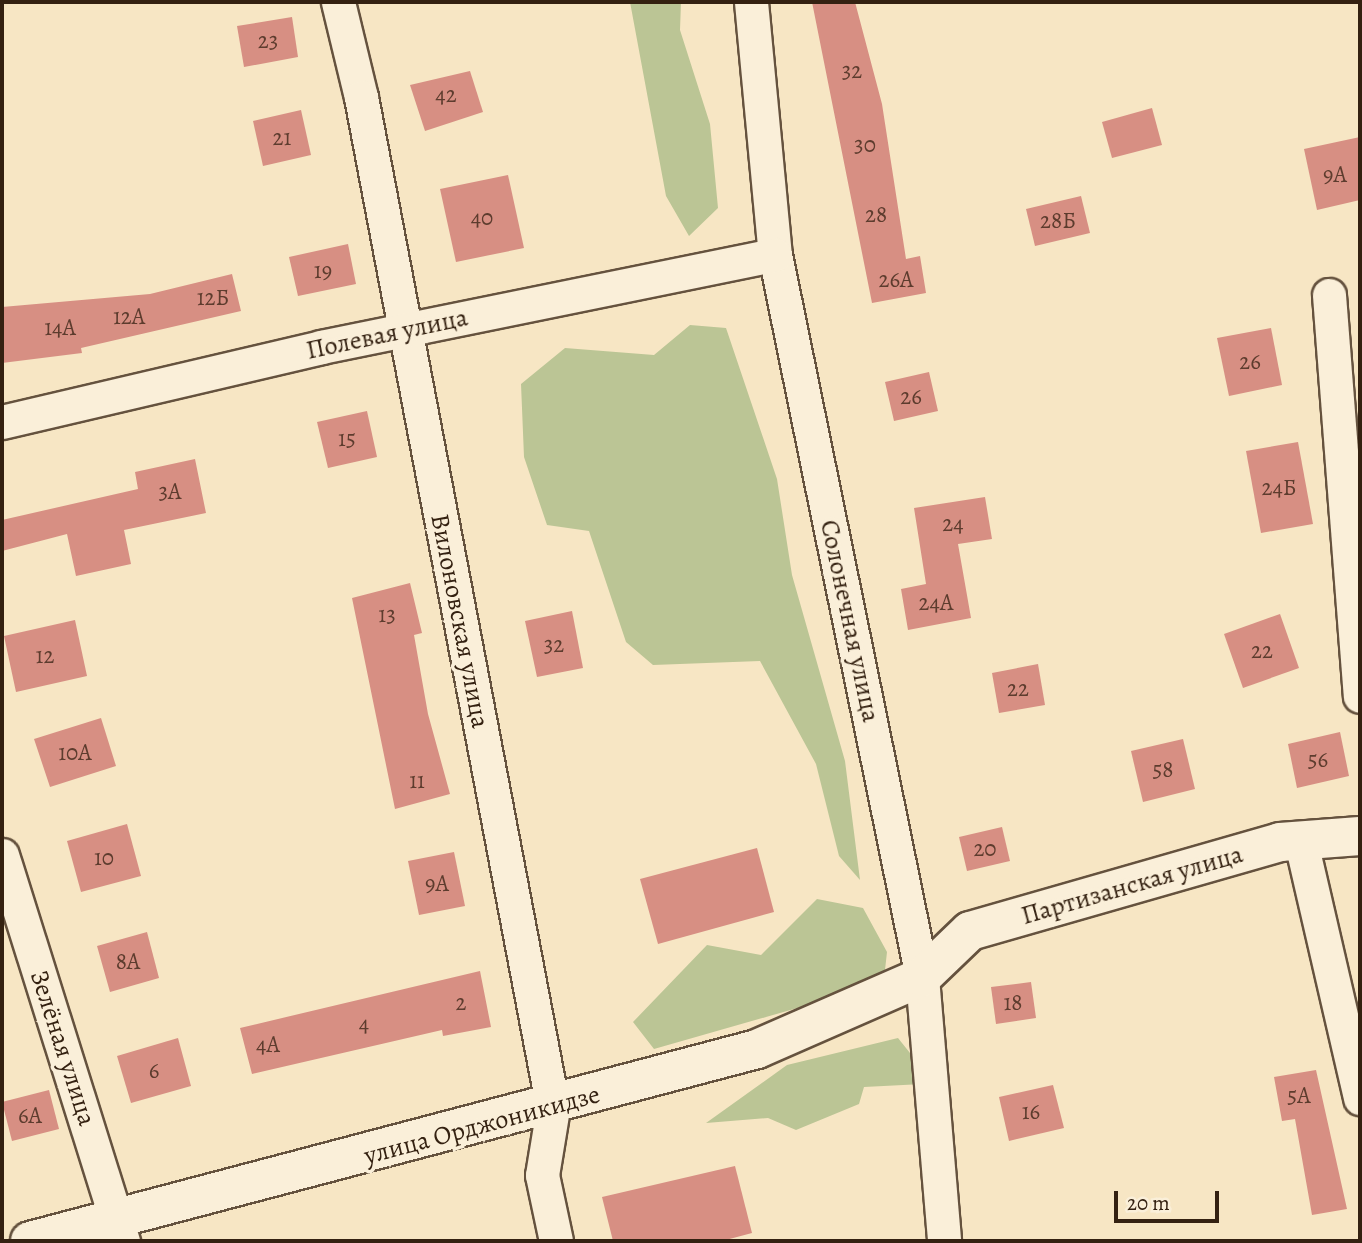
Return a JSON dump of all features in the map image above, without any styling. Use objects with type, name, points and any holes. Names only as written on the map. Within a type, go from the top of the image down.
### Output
[{"type":"street","name":"Вилоновская улица","points":[[338,2],[554,1108],[542,1175],[556,1241]]},
{"type":"street","name":"Солонечная улица","points":[[751,2],[775,255],[922,977],[944,1241]]},
{"type":"street","name":"Полевая улица","points":[[2,422],[404,330],[775,255]]},
{"type":"street","points":[[1329,295],[1360,696]]},
{"type":"street","name":"Партизанская улица","points":[[922,977],[970,931],[1301,842],[1360,836]]},
{"type":"street","points":[[1301,842],[1360,1098]]},
{"type":"street","name":"Зелёная улица","points":[[2,855],[120,1230]]},
{"type":"street","name":"улица Орджоникидзе","points":[[30,1241],[120,1230],[757,1049],[922,977]]},
{"type":"green space","points":[[630,2],[681,2],[680,30],[710,124],[718,208],[689,236],[666,196]]},
{"type":"green space","points":[[690,325],[726,328],[777,479],[792,575],[845,761],[860,880],[839,856],[816,764],[760,661],[653,665],[626,642],[589,531],[547,525],[524,457],[521,384],[565,348],[654,355]]},
{"type":"green space","points":[[817,899],[863,908],[887,952],[885,970],[822,1001],[654,1049],[633,1022],[707,945],[761,955]]},
{"type":"green space","points":[[898,1038],[918,1063],[923,1084],[864,1087],[859,1104],[796,1130],[768,1118],[706,1123],[787,1065]]},
{"type":"building","points":[[812,2],[855,2],[882,104],[906,259],[920,256],[926,293],[872,303]]},
{"type":"building","points":[[292,17],[298,57],[244,67],[237,26]]},
{"type":"building","points":[[470,71],[483,112],[425,131],[410,85]]},
{"type":"building","points":[[1152,108],[1162,145],[1112,158],[1102,122]]},
{"type":"building","points":[[301,110],[311,155],[263,166],[253,121]]},
{"type":"building","points":[[1360,137],[1360,200],[1317,210],[1304,149]]},
{"type":"building","points":[[508,175],[524,248],[456,262],[440,189]]},
{"type":"building","points":[[1081,196],[1090,233],[1035,246],[1026,209]]},
{"type":"building","points":[[348,244],[356,284],[298,296],[289,257]]},
{"type":"building","points":[[232,274],[241,311],[81,348],[82,353],[2,363],[2,307],[150,294]]},
{"type":"building","points":[[1271,328],[1282,385],[1229,396],[1217,338]]},
{"type":"building","points":[[929,372],[938,411],[894,421],[885,382]]},
{"type":"building","points":[[367,411],[377,457],[328,468],[317,422]]},
{"type":"building","points":[[1298,442],[1313,524],[1261,533],[1246,451]]},
{"type":"building","points":[[195,459],[206,513],[124,530],[131,564],[76,576],[67,534],[2,551],[2,520],[138,489],[135,472]]},
{"type":"building","points":[[985,497],[992,539],[958,544],[971,618],[908,630],[901,589],[926,584],[914,508]]},
{"type":"building","points":[[410,583],[422,633],[414,635],[428,714],[450,794],[395,809],[352,598]]},
{"type":"building","points":[[572,611],[583,668],[537,677],[525,621]]},
{"type":"building","points":[[1280,614],[1299,668],[1243,688],[1224,634]]},
{"type":"building","points":[[75,620],[87,676],[16,692],[4,636]]},
{"type":"building","points":[[1038,664],[1045,705],[999,713],[992,673]]},
{"type":"building","points":[[101,718],[116,766],[50,787],[34,739]]},
{"type":"building","points":[[1340,732],[1349,776],[1297,788],[1288,744]]},
{"type":"building","points":[[1183,739],[1195,789],[1143,802],[1131,751]]},
{"type":"building","points":[[127,824],[141,876],[81,892],[67,841]]},
{"type":"building","points":[[1002,827],[1010,861],[967,871],[959,837]]},
{"type":"building","points":[[757,848],[774,912],[658,944],[640,879]]},
{"type":"building","points":[[454,852],[465,906],[419,915],[408,861]]},
{"type":"building","points":[[147,932],[159,978],[110,992],[97,946]]},
{"type":"building","points":[[480,971],[491,1027],[443,1036],[442,1030],[252,1074],[240,1028]]},
{"type":"building","points":[[1031,982],[1036,1018],[996,1024],[991,987]]},
{"type":"building","points":[[178,1038],[191,1086],[131,1103],[117,1056]]},
{"type":"building","points":[[1316,1070],[1347,1209],[1312,1215],[1295,1119],[1282,1121],[1274,1077]]},
{"type":"building","points":[[1053,1085],[1064,1128],[1009,1141],[999,1097]]},
{"type":"building","points":[[49,1090],[59,1129],[12,1141],[2,1102]]},
{"type":"building","points":[[735,1166],[752,1233],[722,1241],[613,1241],[602,1197]]}]
